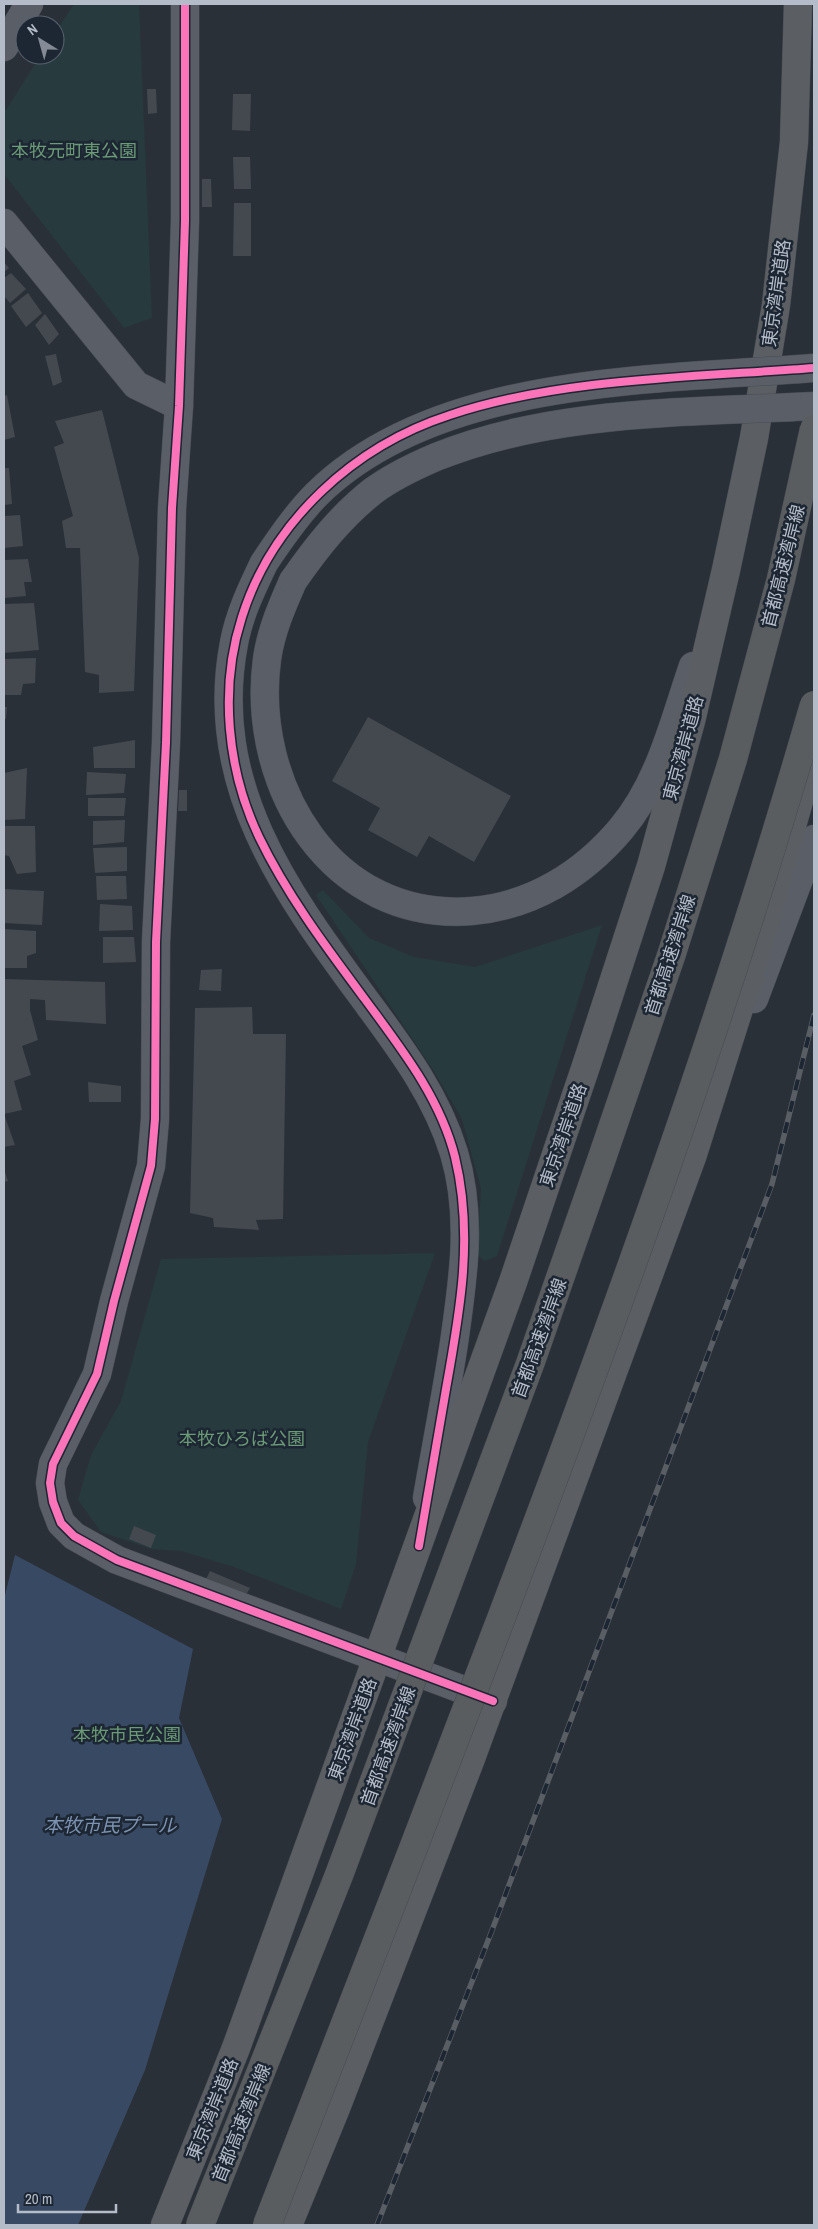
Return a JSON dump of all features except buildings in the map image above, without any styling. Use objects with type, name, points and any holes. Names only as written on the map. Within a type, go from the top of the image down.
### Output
[{"type":"highway","name":"東京湾岸道路","points":[[165,2225],[236,2048],[419,1546],[526,1245],[651,866],[691,721],[754,438],[776,305],[794,142],[798,4]]},
{"type":"highway","name":"首都高速湾岸線","points":[[200,2225],[340,1875],[530,1364],[606,1146],[672,953],[733,759],[781,578],[814,430]]},
{"type":"highway","points":[[267,2225],[393,1902],[590,1383],[667,1167],[785,805],[814,705]]},
{"type":"highway","points":[[288,2225],[339,2099],[493,1701],[692,1158],[753,964],[814,748]]},
{"type":"street","points":[[4,46],[29,4]]},
{"type":"street","points":[[185,4],[185,221],[179,406],[172,508],[166,743],[156,942],[155,1119],[151,1166],[114,1301],[97,1374],[53,1464],[50,1483],[53,1502],[60,1523],[74,1536],[117,1560],[493,1701]]},
{"type":"street","points":[[4,223],[136,385],[179,406]]},
{"type":"street","points":[[419,1546],[462,1288],[466,1240],[463,1197],[449,1139],[440,1115],[420,1077],[282,881],[257,834],[240,783],[230,736],[229,688],[234,642],[247,599],[264,562],[287,529],[318,493],[348,469],[398,436],[448,415],[502,401],[564,390],[638,381],[814,368]]},
{"type":"street","points":[[726,570],[662,758],[645,795],[622,828],[595,857],[564,881],[528,900],[490,910],[452,913],[415,908],[382,896],[351,878],[320,850],[297,817],[280,782],[271,751],[265,698],[268,658],[277,618],[293,582],[314,550],[342,518],[374,490],[412,467],[457,449],[513,433],[571,423],[639,416],[814,406]]},
{"type":"street","points":[[692,1158],[805,867],[814,839]]},
{"type":"green space","name":"本牧元町東公園","points":[[74,4],[139,4],[152,318],[124,328],[4,174],[4,113],[35,65],[65,65],[65,18]]},
{"type":"green space","points":[[323,890],[369,938],[414,957],[475,967],[602,925],[497,1256],[485,1261],[477,1255],[481,1189],[462,1119],[432,1068],[316,895]]},
{"type":"green space","name":"本牧ひろば公園","points":[[435,1253],[368,1442],[356,1564],[341,1609],[234,1567],[181,1551],[152,1549],[101,1532],[78,1500],[91,1455],[121,1401],[161,1259]]},
{"type":"water","name":"本牧市民プール","points":[[15,1555],[193,1649],[179,1718],[222,1819],[145,2070],[78,2225],[4,2225],[4,1599]]},
{"type":"railway","points":[[377,2225],[491,1933],[772,1184],[814,1015]]},
{"type":"cycle path","points":[[185,4],[185,221],[179,406],[172,508],[166,743],[156,942],[155,1119],[151,1166],[114,1301],[97,1374],[53,1464],[50,1483],[53,1502],[61,1523],[74,1536],[117,1560],[493,1701]]},
{"type":"cycle path","points":[[419,1546],[460,1302],[464,1244],[461,1186],[448,1135],[429,1093],[405,1054],[321,940],[295,900],[270,858],[248,811],[233,757],[229,700],[230,672],[242,617],[256,582],[274,549],[296,519],[321,492],[350,467],[381,446],[415,429],[450,415],[537,393],[630,381],[814,368]]},
{"type":"park label","name":"本牧市民公園","points":[[127,1734]]}]
